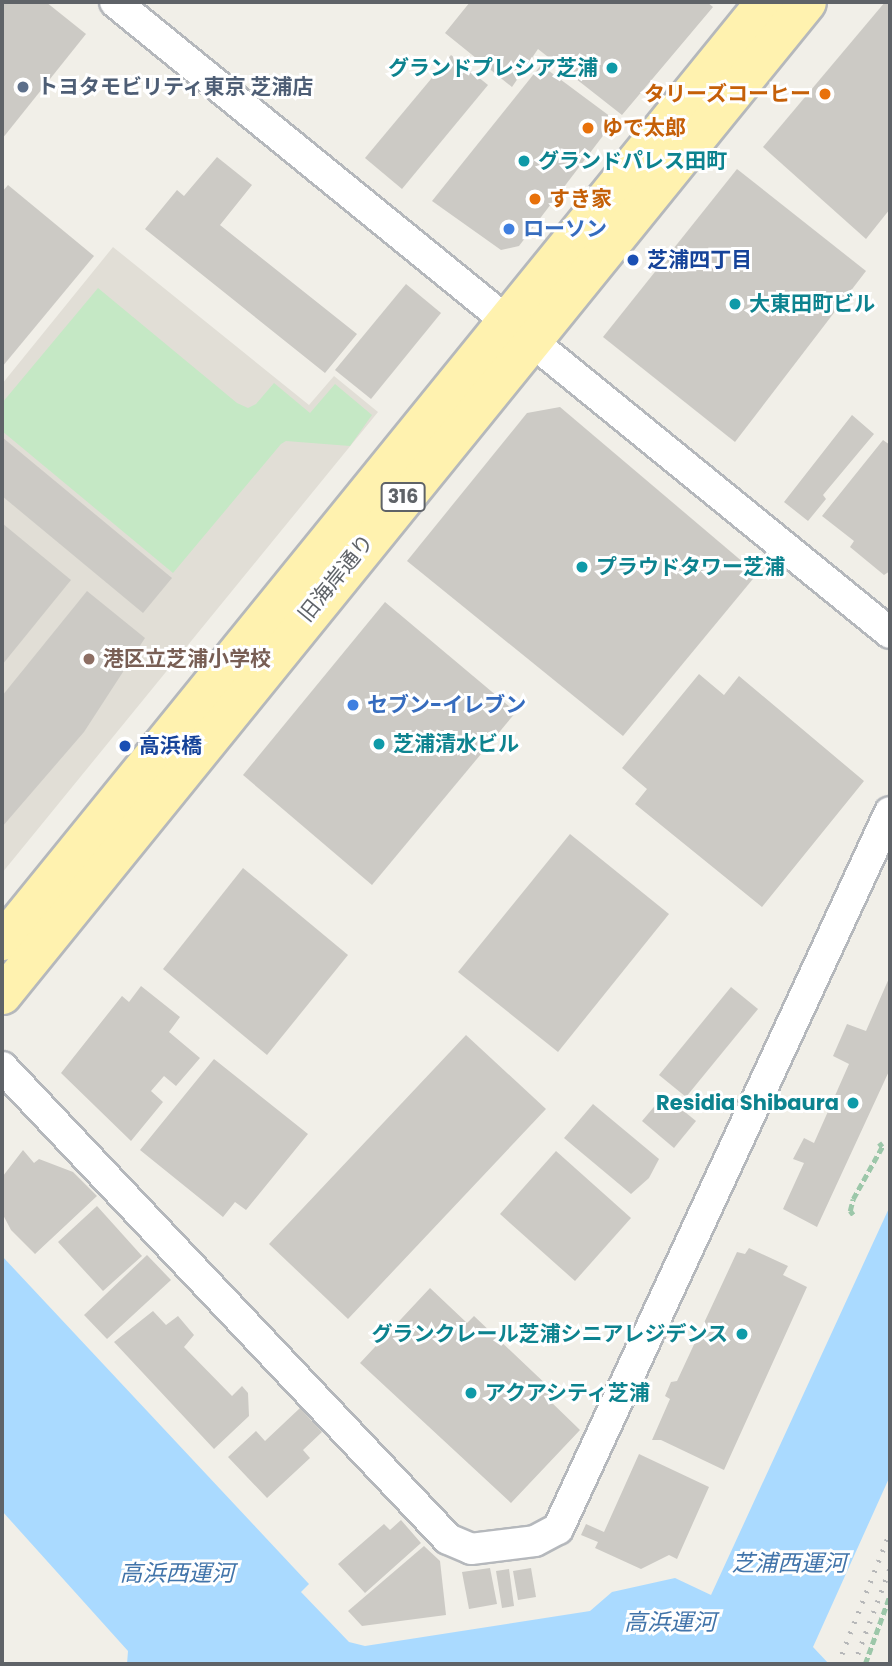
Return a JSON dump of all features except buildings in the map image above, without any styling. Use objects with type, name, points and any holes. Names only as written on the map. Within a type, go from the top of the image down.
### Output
[{"type":"main road","name":"旧海岸通り","points":[[2,995],[519,329],[764,2]]},
{"type":"main road","name":"旧海岸通り","points":[[2,941],[519,329],[807,2]]},
{"type":"street","points":[[115,2],[890,634]]},
{"type":"street","points":[[2,1067],[448,1539],[471,1549],[535,1541],[558,1529],[890,812]]},
{"type":"path","points":[[853,1215],[850,1211],[853,1199],[882,1147],[879,1143]]},
{"type":"path","points":[[865,1664],[890,1595]]},
{"type":"shaded area","name":"港区立芝浦小学校","points":[[113,247],[309,405],[334,376],[378,412],[2,873],[2,384]]},
{"type":"green space","points":[[98,288],[237,403],[248,408],[256,404],[274,383],[310,413],[335,384],[372,415],[350,446],[286,441],[281,444],[173,573],[2,431],[2,403]]},
{"type":"water","points":[[890,1206],[890,1476],[813,1647],[829,1664],[127,1664],[128,1651],[2,1511],[2,1256],[309,1584],[301,1592],[349,1642],[365,1646],[590,1611],[612,1592],[675,1578],[711,1595]]},
{"type":"railway","points":[[838,1664],[890,1532]]},
{"type":"railway","points":[[854,1664],[890,1568]]},
{"type":"place","name":"グランドプレシア芝浦","points":[[612,68]]},
{"type":"place","name":"トヨタモビリティ東京 芝浦店","points":[[23,87]]},
{"type":"place","name":"タリーズコーヒー","points":[[825,94]]},
{"type":"place","name":"ゆで太郎","points":[[588,128]]},
{"type":"place","name":"グランドパレス田町","points":[[524,161]]},
{"type":"place","name":"すき家","points":[[535,199]]},
{"type":"place","name":"ローソン","points":[[509,229]]},
{"type":"place","name":"芝浦四丁目","points":[[633,260]]},
{"type":"place","name":"大東田町ビル","points":[[735,304]]},
{"type":"place","name":"プラウドタワー芝浦","points":[[582,567]]},
{"type":"place","name":"港区立芝浦小学校","points":[[89,659]]},
{"type":"place","name":"セブン-イレブン","points":[[353,705]]},
{"type":"place","name":"芝浦清水ビル","points":[[379,744]]},
{"type":"place","name":"高浜橋","points":[[125,746]]},
{"type":"place","name":"Residia Shibaura","points":[[853,1103]]},
{"type":"place","name":"グランクレール芝浦シニアレジデンス","points":[[742,1334]]},
{"type":"place","name":"アクアシティ芝浦","points":[[471,1393]]},
{"type":"water label","name":"芝浦西運河","points":[[789,1563]]},
{"type":"water label","name":"高浜西運河","points":[[177,1573]]},
{"type":"water label","name":"高浜運河","points":[[670,1622]]}]
